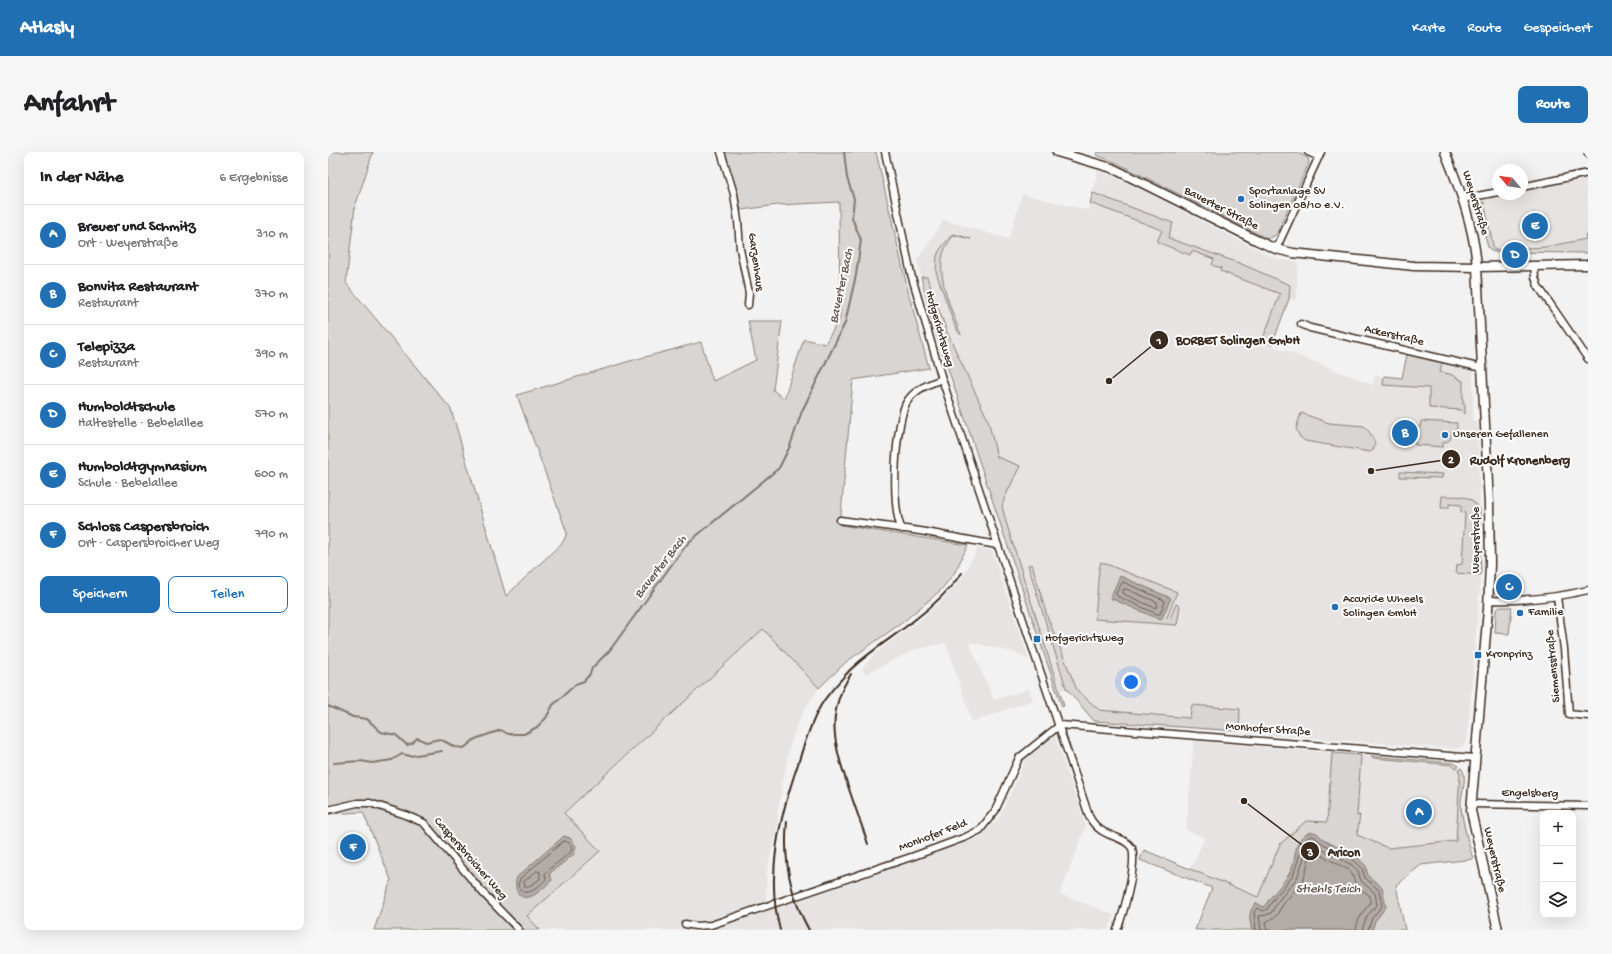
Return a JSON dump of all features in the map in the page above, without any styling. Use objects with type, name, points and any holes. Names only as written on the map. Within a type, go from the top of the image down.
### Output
[{"type":"main road","name":"Baverter Straße","points":[[1057,152],[1118,170],[1256,240],[1276,249],[1293,254],[1414,266],[1477,267],[1588,265]]},
{"type":"main road","name":"Weyerstraße","points":[[1445,152],[1471,224],[1476,248],[1489,504],[1488,600],[1471,804],[1472,817],[1498,930]]},
{"type":"street","name":"Garzenhaus","points":[[722,152],[731,183],[738,221],[739,243],[749,292],[748,305]]},
{"type":"street","name":"Hofgerichtsweg","points":[[885,152],[911,274],[942,379],[1091,820],[1104,832],[1130,845],[1133,852],[1133,860],[1124,910],[1117,930]]},
{"type":"street","points":[[1276,249],[1320,155],[1308,152]]},
{"type":"street","points":[[1528,186],[1588,173]]},
{"type":"street","points":[[1462,199],[1492,193]]},
{"type":"street","points":[[1534,266],[1538,286],[1588,359]]},
{"type":"street","name":"Ackerstraße","points":[[1301,324],[1310,328],[1482,368]]},
{"type":"street","points":[[902,529],[898,516],[896,474],[898,439],[903,411],[908,401],[916,391],[942,379]]},
{"type":"street","points":[[840,520],[997,545]]},
{"type":"street","points":[[1488,600],[1527,600],[1557,597],[1588,590]]},
{"type":"street","name":"Siemensstraße","points":[[1557,597],[1564,650],[1569,714],[1588,716]]},
{"type":"street","name":"Monhofer Straße","points":[[1060,725],[1475,758]]},
{"type":"street","name":"Monhofer Feld","points":[[684,924],[696,926],[711,925],[914,856],[980,830],[995,811],[1019,758],[1060,725]]},
{"type":"street","name":"Caspersbroicher Weg","points":[[328,810],[357,803],[370,803],[404,814],[424,823],[484,894],[519,930]]},
{"type":"street","name":"Engelsberg","points":[[1471,804],[1588,806]]},
{"type":"shaded area","points":[[328,152],[373,152],[355,207],[346,283],[451,409],[506,596],[563,542],[567,533],[517,395],[630,361],[701,342],[713,381],[756,360],[748,321],[782,321],[773,390],[784,399],[804,339],[825,344],[840,318],[839,202],[778,205],[741,210],[725,152],[876,152],[909,295],[929,368],[853,380],[840,525],[968,545],[955,572],[941,590],[903,622],[846,662],[819,688],[763,629],[564,813],[600,851],[527,916],[540,930],[374,930],[391,880],[363,812],[328,814]]},
{"type":"shaded area","name":"Sportanlage SV Solingen 08/10 e.V.","points":[[1098,152],[1296,152],[1308,158],[1309,163],[1276,235],[1268,239],[1117,163],[1096,155]]},
{"type":"shaded area","points":[[1098,170],[1140,189],[1270,256],[1281,260],[1298,262],[1296,300],[1289,299],[1272,345],[1373,385],[1375,375],[1402,378],[1407,354],[1473,369],[1473,422],[1478,422],[1481,575],[1467,741],[1462,747],[1455,749],[1094,721],[1066,688],[1056,692],[932,321],[917,260],[944,220],[1009,239],[1022,194],[1088,210]]},
{"type":"shaded area","points":[[1588,175],[1588,253],[1495,253],[1489,250],[1475,200],[1492,196],[1492,200],[1528,200],[1528,189]]},
{"type":"shaded area","points":[[1093,193],[1173,223],[1168,238],[1239,263],[1290,285],[1289,299],[1272,345],[1262,341],[1280,294],[1220,271],[1221,268],[1212,265],[1214,259],[1192,251],[1190,255],[1157,242],[1162,230],[1090,203]]},
{"type":"shaded area","points":[[1484,202],[1494,250],[1545,247],[1586,239],[1585,235],[1588,234],[1588,253],[1493,252],[1488,247],[1476,204]]},
{"type":"shaded area","points":[[954,234],[971,239],[957,236],[952,237],[943,254],[942,277],[961,335],[956,329],[936,272],[937,256],[939,251]]},
{"type":"shaded area","points":[[921,277],[927,277],[947,332],[988,420],[997,457],[1020,466],[1002,506],[1064,706],[1062,707],[932,321]]},
{"type":"shaded area","points":[[1407,354],[1442,362],[1440,372],[1450,374],[1463,381],[1463,404],[1465,404],[1465,414],[1462,410],[1429,408],[1429,388],[1383,385],[1384,376],[1402,378]]},
{"type":"shaded area","points":[[1301,413],[1329,423],[1364,426],[1373,439],[1375,446],[1370,452],[1305,441],[1300,437],[1296,429]]},
{"type":"shaded area","points":[[1421,421],[1457,423],[1457,429],[1452,431],[1450,440],[1443,443],[1443,447],[1415,445],[1417,427],[1420,427]]},
{"type":"shaded area","points":[[1400,472],[1443,474],[1442,478],[1400,477]]},
{"type":"shaded area","points":[[1442,496],[1458,496],[1468,498],[1472,500],[1478,509],[1480,509],[1481,575],[1456,573],[1457,565],[1462,564],[1465,513],[1461,512],[1461,505],[1449,504],[1449,508],[1441,508]]},
{"type":"shaded area","points":[[978,548],[992,551],[1029,660],[1013,652],[975,643],[969,643],[994,700],[1029,689],[1033,700],[972,722],[946,643],[914,650],[866,674],[862,669],[875,653],[924,617],[942,600],[962,578]]},
{"type":"shaded area","points":[[1101,562],[1177,592],[1167,618],[1170,619],[1176,604],[1180,606],[1177,625],[1095,619],[1099,568]]},
{"type":"shaded area","points":[[1032,564],[1047,616],[1077,690],[1099,710],[1190,718],[1192,705],[1240,709],[1239,731],[1094,721],[1066,688],[1028,565]]},
{"type":"shaded area","points":[[1500,607],[1512,607],[1509,634],[1495,633],[1496,610]]},
{"type":"shaded area","points":[[763,629],[819,688],[806,707],[795,729],[788,754],[778,810],[777,828],[767,870],[766,896],[770,908],[846,885],[978,838],[1000,817],[1026,759],[1053,737],[1055,737],[1086,826],[1060,894],[1114,915],[1109,930],[540,930],[527,916],[600,851],[564,814]]},
{"type":"shaded area","points":[[1194,741],[1455,763],[1463,770],[1461,804],[1469,842],[1456,841],[1388,848],[1357,835],[1280,844],[1258,897],[1190,869],[1205,838],[1186,830]]},
{"type":"shaded area","points":[[1332,753],[1361,755],[1357,816],[1360,815],[1357,835],[1388,848],[1456,841],[1460,773],[1458,770],[1461,768],[1464,779],[1461,807],[1465,830],[1473,859],[1421,865],[1396,885],[1405,930],[1195,930],[1212,888],[1140,860],[1144,850],[1258,897],[1280,844],[1306,821],[1327,822]]},
{"type":"shaded area","points":[[1371,756],[1454,763],[1459,766],[1456,768],[1453,765],[1374,758]]},
{"type":"water","points":[[1120,576],[1171,598],[1161,620],[1110,598]]},
{"type":"water","name":"Stiehls Teich","points":[[1311,832],[1317,833],[1324,840],[1358,858],[1366,866],[1368,876],[1382,887],[1386,907],[1375,921],[1372,930],[1252,930],[1250,916],[1253,906],[1256,903],[1264,907],[1283,883],[1292,868],[1297,844],[1304,835]]},
{"type":"water","points":[[564,836],[570,838],[576,846],[574,854],[549,874],[552,880],[537,893],[527,897],[520,896],[516,889],[517,877]]},
{"type":"waterway","name":"Baverter Bach","points":[[328,706],[353,717],[367,719],[381,732],[396,735],[407,745],[413,743],[417,738],[426,742],[440,739],[455,747],[464,748],[475,739],[501,730],[508,734],[524,734],[537,727],[546,718],[553,705],[576,684],[584,681],[590,674],[592,668],[610,650],[689,542],[779,468],[790,446],[802,411],[845,323],[856,275],[861,240],[852,218],[854,199],[847,178],[844,152]]},
{"type":"waterway","points":[[334,763],[361,761],[372,763],[392,760],[402,754],[410,756],[442,751]]},
{"type":"railway","points":[[780,930],[774,888],[774,867],[780,825],[805,741],[817,712],[835,687],[850,670],[929,608],[947,591],[962,573]]},
{"type":"railway","points":[[851,674],[837,703],[835,717],[836,745],[868,844]]},
{"type":"railway","points":[[787,821],[786,850],[789,877],[797,904],[809,930]]},
{"type":"place","name":"Sportanlage SV Solingen 08/10 e.V.","points":[[1241,199]]},
{"type":"place","name":"Humboldtgymnasium","points":[[1535,226]]},
{"type":"place","name":"Humboldtschule","points":[[1515,255]]},
{"type":"place","name":"BORBET Solingen GmbH","points":[[1109,381]]},
{"type":"place","name":"Bonvita Restaurant","points":[[1405,433]]},
{"type":"place","name":"Unseren Gefallenen","points":[[1445,435]]},
{"type":"place","name":"Rudolf Kronenberg","points":[[1371,471]]},
{"type":"place","name":"Telepizza","points":[[1509,587]]},
{"type":"place","name":"Accuride Wheels Solingen GmbH","points":[[1335,607]]},
{"type":"place","name":"Familie","points":[[1520,613]]},
{"type":"place","name":"Hofgerichtsweg","points":[[1037,639]]},
{"type":"place","name":"Kronprinz","points":[[1478,655]]},
{"type":"place","name":"Aricon","points":[[1244,801]]},
{"type":"place","name":"Breuer und Schmitz","points":[[1419,812]]},
{"type":"place","name":"Schloss Caspersbroich","points":[[353,847]]}]
